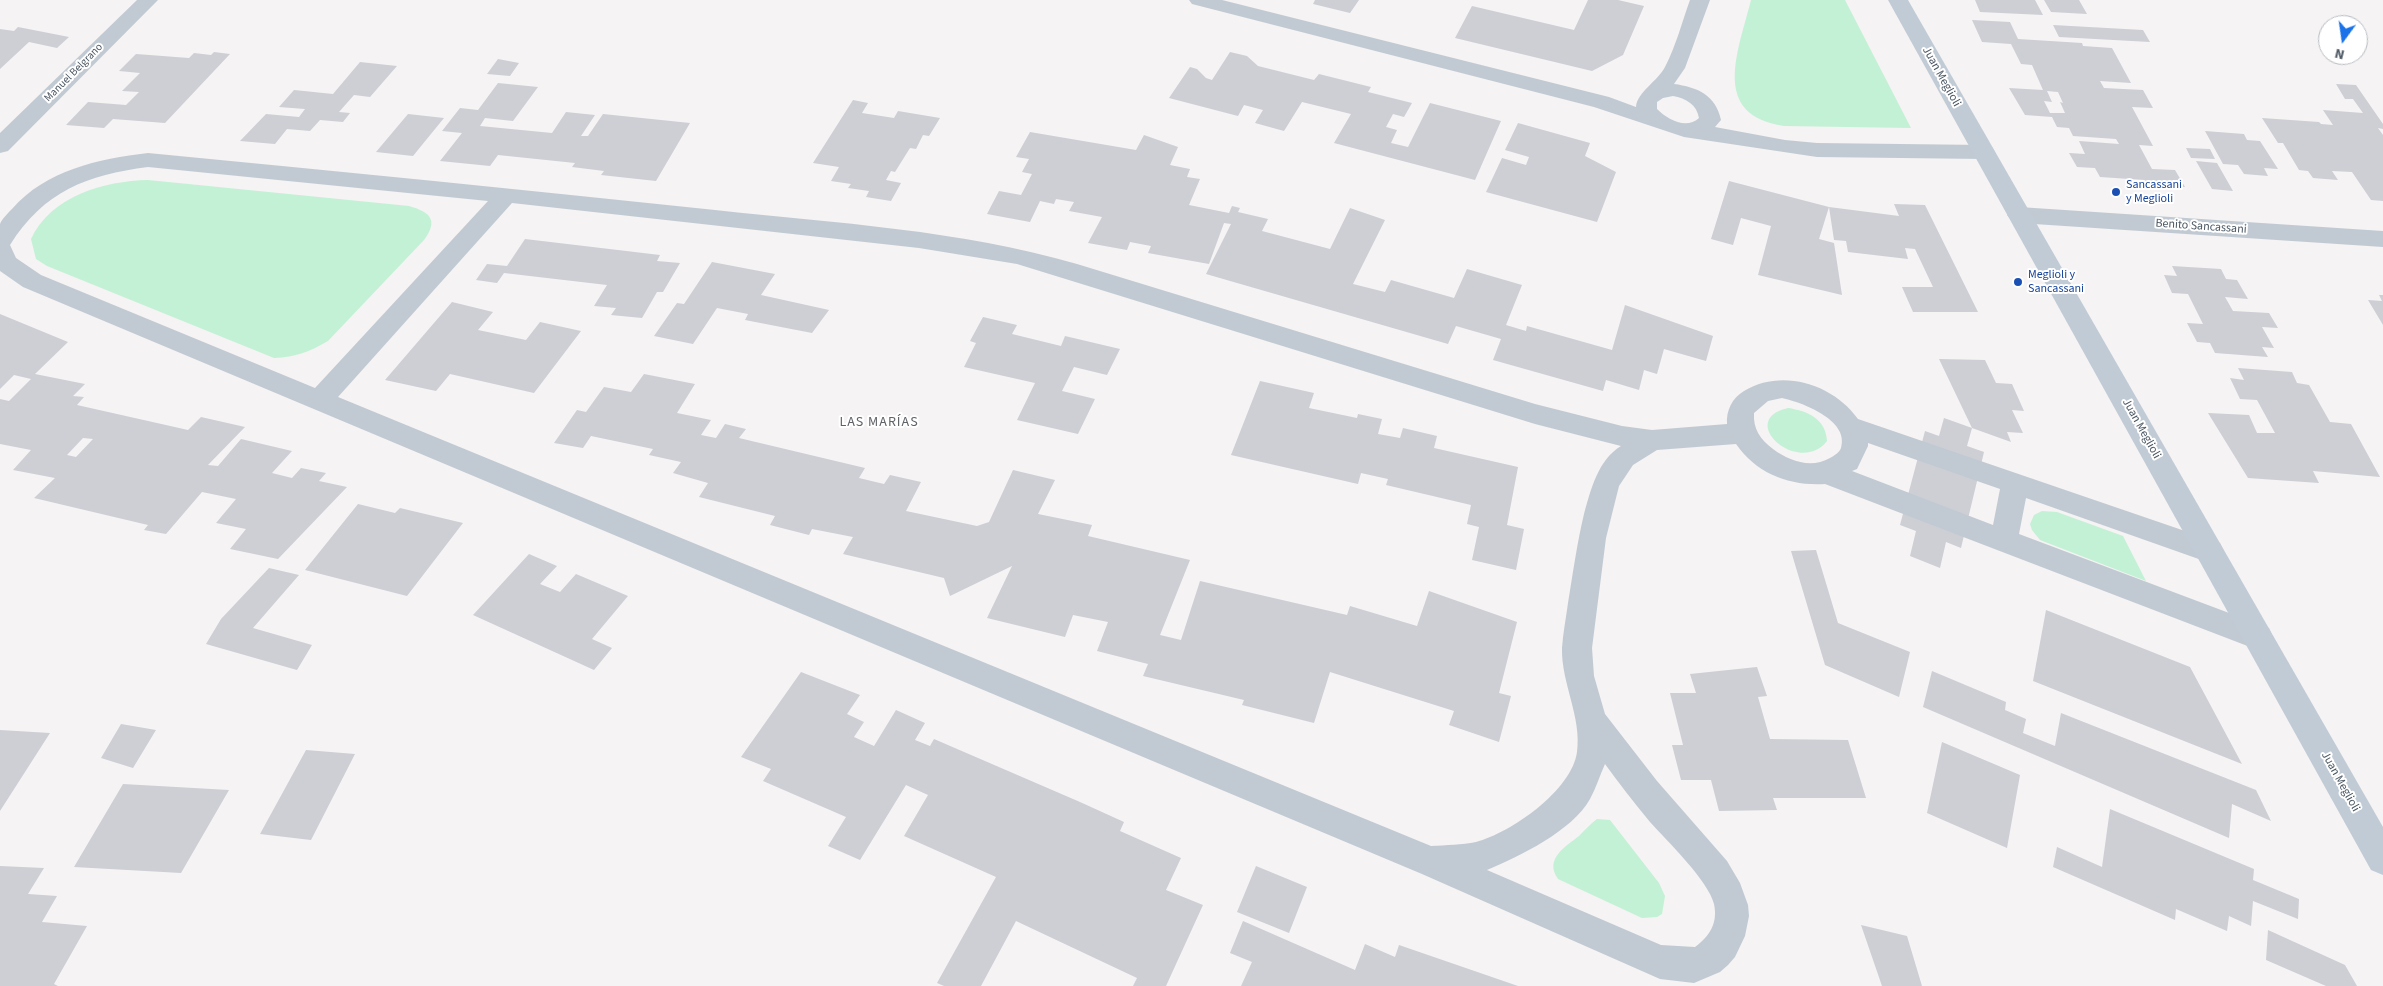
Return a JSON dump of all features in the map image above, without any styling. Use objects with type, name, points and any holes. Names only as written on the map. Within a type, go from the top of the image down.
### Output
[{"type":"main road","name":"Juan Meglioli","points":[[1898,0],[2383,859]]},
{"type":"street","name":"Manuel Belgrano","points":[[0,146],[148,0]]},
{"type":"street","points":[[1200,0],[1601,102],[1652,104],[1671,90],[1688,93],[1702,100],[1725,126],[1747,139]]},
{"type":"street","points":[[1652,104],[1675,68],[1700,0]]},
{"type":"street","points":[[1675,68],[1680,81],[1688,93]]},
{"type":"street","points":[[1652,104],[1668,127],[1747,139],[1775,146],[1811,150],[1984,152]]},
{"type":"street","points":[[1685,130],[1701,128],[1710,120],[1710,110]]},
{"type":"street","points":[[0,243],[8,228],[20,213],[50,188],[74,175],[97,167],[148,160],[506,195],[911,239],[973,247],[1017,256],[1535,414],[1622,436],[1652,440],[1743,433]]},
{"type":"street","points":[[319,401],[506,195]]},
{"type":"street","name":"Benito Sancassani","points":[[2019,215],[2383,240]]},
{"type":"street","points":[[0,248],[2,258],[12,270],[32,281],[1431,862],[1660,962],[1698,965],[1715,953],[1729,938],[1732,915],[1728,895],[1709,866],[1653,801],[1591,720]]},
{"type":"street","points":[[1777,389],[1794,390],[1828,402],[1841,413],[1850,426],[1855,438],[1854,450],[1849,461],[1839,469],[1826,473],[1806,474],[1786,469],[1767,460],[1752,448],[1743,433],[1740,420],[1743,408],[1750,399],[1762,392],[1777,389]]},
{"type":"street","points":[[1850,426],[2210,551]]},
{"type":"street","points":[[1431,862],[1477,858],[1534,830],[1559,810],[1578,790],[1593,753],[1591,720],[1579,676],[1577,648],[1592,538],[1606,483],[1623,458],[1652,440]]},
{"type":"street","points":[[1826,473],[2258,637]]},
{"type":"street","points":[[2004,541],[2015,483]]},
{"type":"green space","points":[[1751,0],[1845,0],[1911,128],[1784,126],[1761,120],[1746,109],[1738,95],[1735,78],[1740,40]]},
{"type":"green space","points":[[148,180],[409,206],[427,214],[430,218],[431,227],[424,240],[328,341],[302,353],[274,358],[47,266],[36,259],[31,239],[40,224],[65,202],[97,188],[131,181]]},
{"type":"green space","points":[[1788,408],[1802,411],[1815,417],[1826,433],[1827,441],[1815,450],[1802,453],[1788,450],[1777,443],[1770,433],[1768,423],[1773,414]]},
{"type":"green space","points":[[2042,511],[2057,512],[2123,536],[2146,581],[2040,540],[2030,524],[2034,515]]},
{"type":"green space","points":[[1597,819],[1610,820],[1659,883],[1665,896],[1662,914],[1657,917],[1642,918],[1558,879],[1553,865],[1558,854]]},
{"type":"building","points":[[1315,0],[1359,0],[1350,13],[1313,4]]},
{"type":"building","points":[[1588,0],[1618,0],[1644,6],[1623,55],[1592,71],[1455,38],[1472,6],[1574,30]]},
{"type":"building","points":[[1975,0],[2035,0],[2043,15],[1980,12]]},
{"type":"building","points":[[2044,0],[2079,0],[2087,14],[2051,12]]},
{"type":"building","points":[[1972,20],[2010,22],[2018,39],[2082,43],[2083,46],[2112,48],[2131,83],[2100,81],[2104,88],[2143,90],[2153,108],[2132,107],[2153,146],[2139,145],[2152,169],[2175,170],[2185,187],[2147,185],[2145,180],[2100,177],[2095,168],[2077,167],[2069,153],[2085,154],[2079,141],[2119,144],[2116,139],[2073,136],[2069,128],[2057,127],[2052,117],[2025,115],[2009,88],[2043,90],[2032,65],[2021,64],[2011,44],[1982,42]],"holes":[[[2047,91],[2058,92],[2065,113],[2050,113],[2044,101],[2052,102]]]},
{"type":"building","points":[[2053,25],[2143,30],[2150,42],[2059,37]]},
{"type":"building","points":[[18,27],[69,37],[57,48],[29,42],[0,69],[0,29],[14,31]]},
{"type":"building","points":[[214,52],[230,54],[165,123],[113,119],[104,128],[66,125],[88,102],[126,105],[139,92],[122,91],[140,73],[119,71],[136,54],[189,58],[194,53],[211,55]]},
{"type":"building","points":[[1230,52],[1247,56],[1258,66],[1314,80],[1319,74],[1371,87],[1368,92],[1412,103],[1404,117],[1393,114],[1386,127],[1397,130],[1391,143],[1408,147],[1430,103],[1501,121],[1475,180],[1334,143],[1351,114],[1302,102],[1284,131],[1255,123],[1263,110],[1244,105],[1238,116],[1169,98],[1190,67],[1197,69],[1206,78],[1212,80]]},
{"type":"building","points":[[498,59],[519,63],[510,76],[487,74]]},
{"type":"building","points":[[360,62],[397,66],[370,97],[354,95],[339,112],[350,113],[343,122],[320,120],[310,131],[287,129],[275,144],[240,141],[266,114],[299,117],[305,109],[279,107],[294,90],[333,94]]},
{"type":"building","points":[[498,83],[538,87],[513,121],[485,118],[480,126],[552,133],[566,112],[595,115],[581,136],[588,136],[603,114],[690,123],[656,181],[601,175],[604,171],[572,167],[575,163],[498,155],[490,166],[440,161],[462,133],[442,131],[460,108],[478,110]]},
{"type":"building","points":[[2336,84],[2356,85],[2383,124],[2383,129],[2378,128],[2383,135],[2383,201],[2371,200],[2352,172],[2332,171],[2338,180],[2313,178],[2308,171],[2299,170],[2283,143],[2278,143],[2262,118],[2319,122],[2321,124],[2333,125],[2323,110],[2363,113],[2353,99],[2345,99]]},
{"type":"building","points":[[853,100],[868,103],[862,113],[894,118],[898,111],[940,118],[929,136],[923,135],[916,149],[910,148],[895,172],[891,171],[886,180],[901,183],[891,201],[866,197],[869,191],[848,188],[851,184],[831,181],[839,167],[813,163]]},
{"type":"building","points":[[408,114],[444,118],[413,156],[376,152]]},
{"type":"building","points":[[1518,123],[1590,143],[1585,156],[1616,172],[1597,222],[1486,192],[1502,158],[1526,165],[1529,157],[1505,150]]},
{"type":"building","points":[[2205,131],[2244,134],[2247,140],[2260,141],[2278,169],[2264,168],[2268,176],[2244,174],[2238,165],[2223,164]]},
{"type":"building","points":[[1030,132],[1136,150],[1144,135],[1178,147],[1170,165],[1190,169],[1187,177],[1200,179],[1189,205],[1229,213],[1232,206],[1240,208],[1238,212],[1268,219],[1262,231],[1330,249],[1350,208],[1385,220],[1353,284],[1385,292],[1391,280],[1454,298],[1467,269],[1522,285],[1506,325],[1526,331],[1527,326],[1612,350],[1625,305],[1713,336],[1706,361],[1664,349],[1657,374],[1644,370],[1639,390],[1606,380],[1603,391],[1493,360],[1501,339],[1456,326],[1448,344],[1206,274],[1231,224],[1224,223],[1209,264],[1148,253],[1151,246],[1130,242],[1127,250],[1088,243],[1102,217],[1069,211],[1074,202],[1056,199],[1054,204],[1040,201],[1030,222],[987,214],[999,191],[1021,195],[1032,174],[1022,172],[1029,159],[1016,157]]},
{"type":"building","points":[[2186,148],[2210,149],[2215,159],[2191,158]]},
{"type":"building","points":[[2196,161],[2217,163],[2233,191],[2212,189]]},
{"type":"building","points":[[1729,181],[1829,207],[1819,239],[1834,243],[1842,295],[1758,275],[1771,226],[1741,218],[1733,245],[1711,239]]},
{"type":"building","points":[[1894,204],[1925,205],[1978,312],[1913,312],[1902,287],[1933,287],[1915,249],[1905,248],[1908,259],[1848,252],[1846,241],[1834,240],[1829,207],[1899,216]]},
{"type":"building","points":[[525,239],[660,255],[657,261],[680,263],[663,292],[657,292],[642,318],[611,315],[616,308],[594,306],[607,285],[504,273],[497,283],[476,280],[487,264],[507,266]]},
{"type":"building","points":[[712,262],[775,274],[761,295],[829,310],[812,333],[745,320],[748,314],[717,308],[693,344],[654,336],[677,303],[684,304]]},
{"type":"building","points":[[2172,266],[2221,269],[2226,279],[2237,280],[2248,299],[2225,297],[2233,311],[2269,313],[2278,328],[2262,327],[2274,348],[2262,347],[2268,357],[2215,353],[2210,343],[2197,342],[2187,323],[2203,324],[2188,294],[2172,293],[2164,275],[2177,276]]},
{"type":"building","points":[[2379,295],[2383,295],[2383,325],[2368,300],[2382,301]]},
{"type":"building","points":[[452,302],[493,312],[478,330],[526,340],[540,322],[581,331],[534,393],[450,374],[436,391],[385,380]]},
{"type":"building","points":[[0,314],[68,342],[35,374],[85,384],[73,396],[84,397],[77,405],[188,430],[201,417],[245,427],[208,465],[218,466],[241,439],[292,451],[272,473],[292,478],[301,468],[326,473],[319,481],[347,487],[278,559],[230,549],[246,529],[216,523],[236,499],[202,492],[166,534],[144,530],[148,525],[34,498],[55,478],[13,470],[31,450],[0,444],[0,399],[9,401],[31,379],[14,375],[0,389]],"holes":[[[83,438],[93,439],[76,457],[67,455]]]},
{"type":"building","points":[[983,317],[1017,325],[1012,334],[1061,346],[1065,336],[1120,349],[1107,375],[1074,367],[1062,391],[1095,399],[1078,434],[1017,420],[1035,383],[964,367],[976,343],[970,341]]},
{"type":"building","points":[[1939,359],[1985,360],[1996,383],[2012,384],[2024,411],[2012,410],[2023,433],[2007,432],[2011,442],[1972,428]]},
{"type":"building","points":[[2238,368],[2292,372],[2297,383],[2309,385],[2330,422],[2351,424],[2380,477],[2313,471],[2319,483],[2248,478],[2208,413],[2249,415],[2257,433],[2275,433],[2257,400],[2240,399],[2230,378],[2244,380]]},
{"type":"building","points":[[644,374],[695,384],[677,413],[711,420],[701,435],[716,438],[725,424],[746,429],[739,438],[865,468],[859,478],[884,484],[890,475],[921,482],[906,511],[977,526],[989,522],[1013,470],[1055,480],[1038,514],[1092,525],[1088,536],[1190,560],[1160,635],[1181,640],[1200,581],[1347,615],[1350,606],[1417,626],[1429,591],[1517,622],[1499,693],[1511,696],[1499,742],[1449,725],[1454,711],[1330,672],[1314,723],[1242,705],[1244,700],[1143,676],[1148,664],[1097,651],[1108,622],[1073,615],[1065,637],[987,618],[1012,566],[950,596],[944,578],[843,554],[853,537],[812,529],[809,535],[770,525],[775,516],[699,497],[708,483],[673,473],[681,462],[649,455],[653,449],[591,436],[583,448],[554,443],[577,410],[586,412],[604,387],[631,392]]},
{"type":"building","points":[[1260,381],[1314,393],[1309,408],[1357,418],[1358,414],[1382,419],[1378,434],[1400,438],[1403,428],[1437,436],[1434,448],[1518,467],[1507,525],[1524,529],[1516,570],[1472,560],[1479,527],[1467,524],[1471,505],[1386,485],[1388,479],[1361,473],[1358,484],[1231,455]]},
{"type":"building","points":[[1944,418],[1972,428],[1967,446],[1984,452],[1961,548],[1946,542],[1940,568],[1910,556],[1916,531],[1900,525],[1925,431],[1939,436]]},
{"type":"building","points":[[358,504],[395,513],[400,508],[463,523],[407,596],[305,570]]},
{"type":"building","points":[[1816,550],[1838,623],[1910,652],[1899,697],[1825,665],[1791,551]]},
{"type":"building","points":[[529,554],[557,566],[540,584],[560,592],[576,574],[628,596],[592,639],[612,648],[594,670],[473,615]]},
{"type":"building","points":[[269,568],[299,575],[253,628],[312,645],[297,670],[206,644],[221,619]]},
{"type":"building","points":[[2046,610],[2190,667],[2242,764],[2033,681]]},
{"type":"building","points":[[1757,667],[1767,696],[1758,697],[1770,739],[1848,740],[1866,798],[1773,798],[1777,810],[1719,811],[1711,780],[1681,780],[1672,745],[1683,745],[1670,693],[1696,693],[1690,674]]},
{"type":"building","points":[[1932,671],[2006,702],[2005,710],[2026,719],[2023,733],[2055,746],[2061,713],[2256,790],[2271,821],[2232,804],[2229,838],[1923,707]]},
{"type":"building","points":[[801,672],[860,695],[847,714],[864,722],[854,737],[874,746],[896,710],[925,723],[915,740],[930,746],[934,739],[1080,802],[1124,822],[1120,831],[1181,858],[1166,890],[1203,905],[1166,986],[1133,986],[1137,978],[1016,921],[981,986],[944,986],[937,983],[996,877],[904,836],[928,795],[906,785],[860,860],[828,846],[846,817],[763,781],[771,769],[741,757]]},
{"type":"building","points":[[121,724],[156,730],[133,768],[101,758]]},
{"type":"building","points":[[0,730],[50,733],[0,811]]},
{"type":"building","points":[[1942,742],[2020,775],[2007,848],[1927,813]]},
{"type":"building","points":[[306,750],[355,754],[311,840],[260,834]]},
{"type":"building","points":[[123,784],[229,790],[181,873],[74,867]]},
{"type":"building","points":[[2110,809],[2254,869],[2253,880],[2299,899],[2298,919],[2253,901],[2251,926],[2229,916],[2227,931],[2176,909],[2175,920],[2053,867],[2057,847],[2102,867]]},
{"type":"building","points":[[0,866],[44,868],[28,894],[57,896],[42,922],[87,926],[54,984],[58,986],[0,986]]},
{"type":"building","points":[[1256,866],[1307,887],[1289,933],[1237,912]]},
{"type":"building","points":[[1243,921],[1355,970],[1365,944],[1395,957],[1399,945],[1518,986],[1241,986],[1252,962],[1230,953]]},
{"type":"building","points":[[1861,925],[1907,936],[1922,986],[1882,986]]},
{"type":"building","points":[[2268,930],[2345,965],[2357,986],[2326,986],[2266,960]]},
{"type":"place","name":"Sancassani y Meglioli","points":[[2116,192]]},
{"type":"place","name":"Meglioli y Sancassani","points":[[2018,282]]},
{"type":"district","name":"LAS MARÍAS","points":[[879,423]]}]
